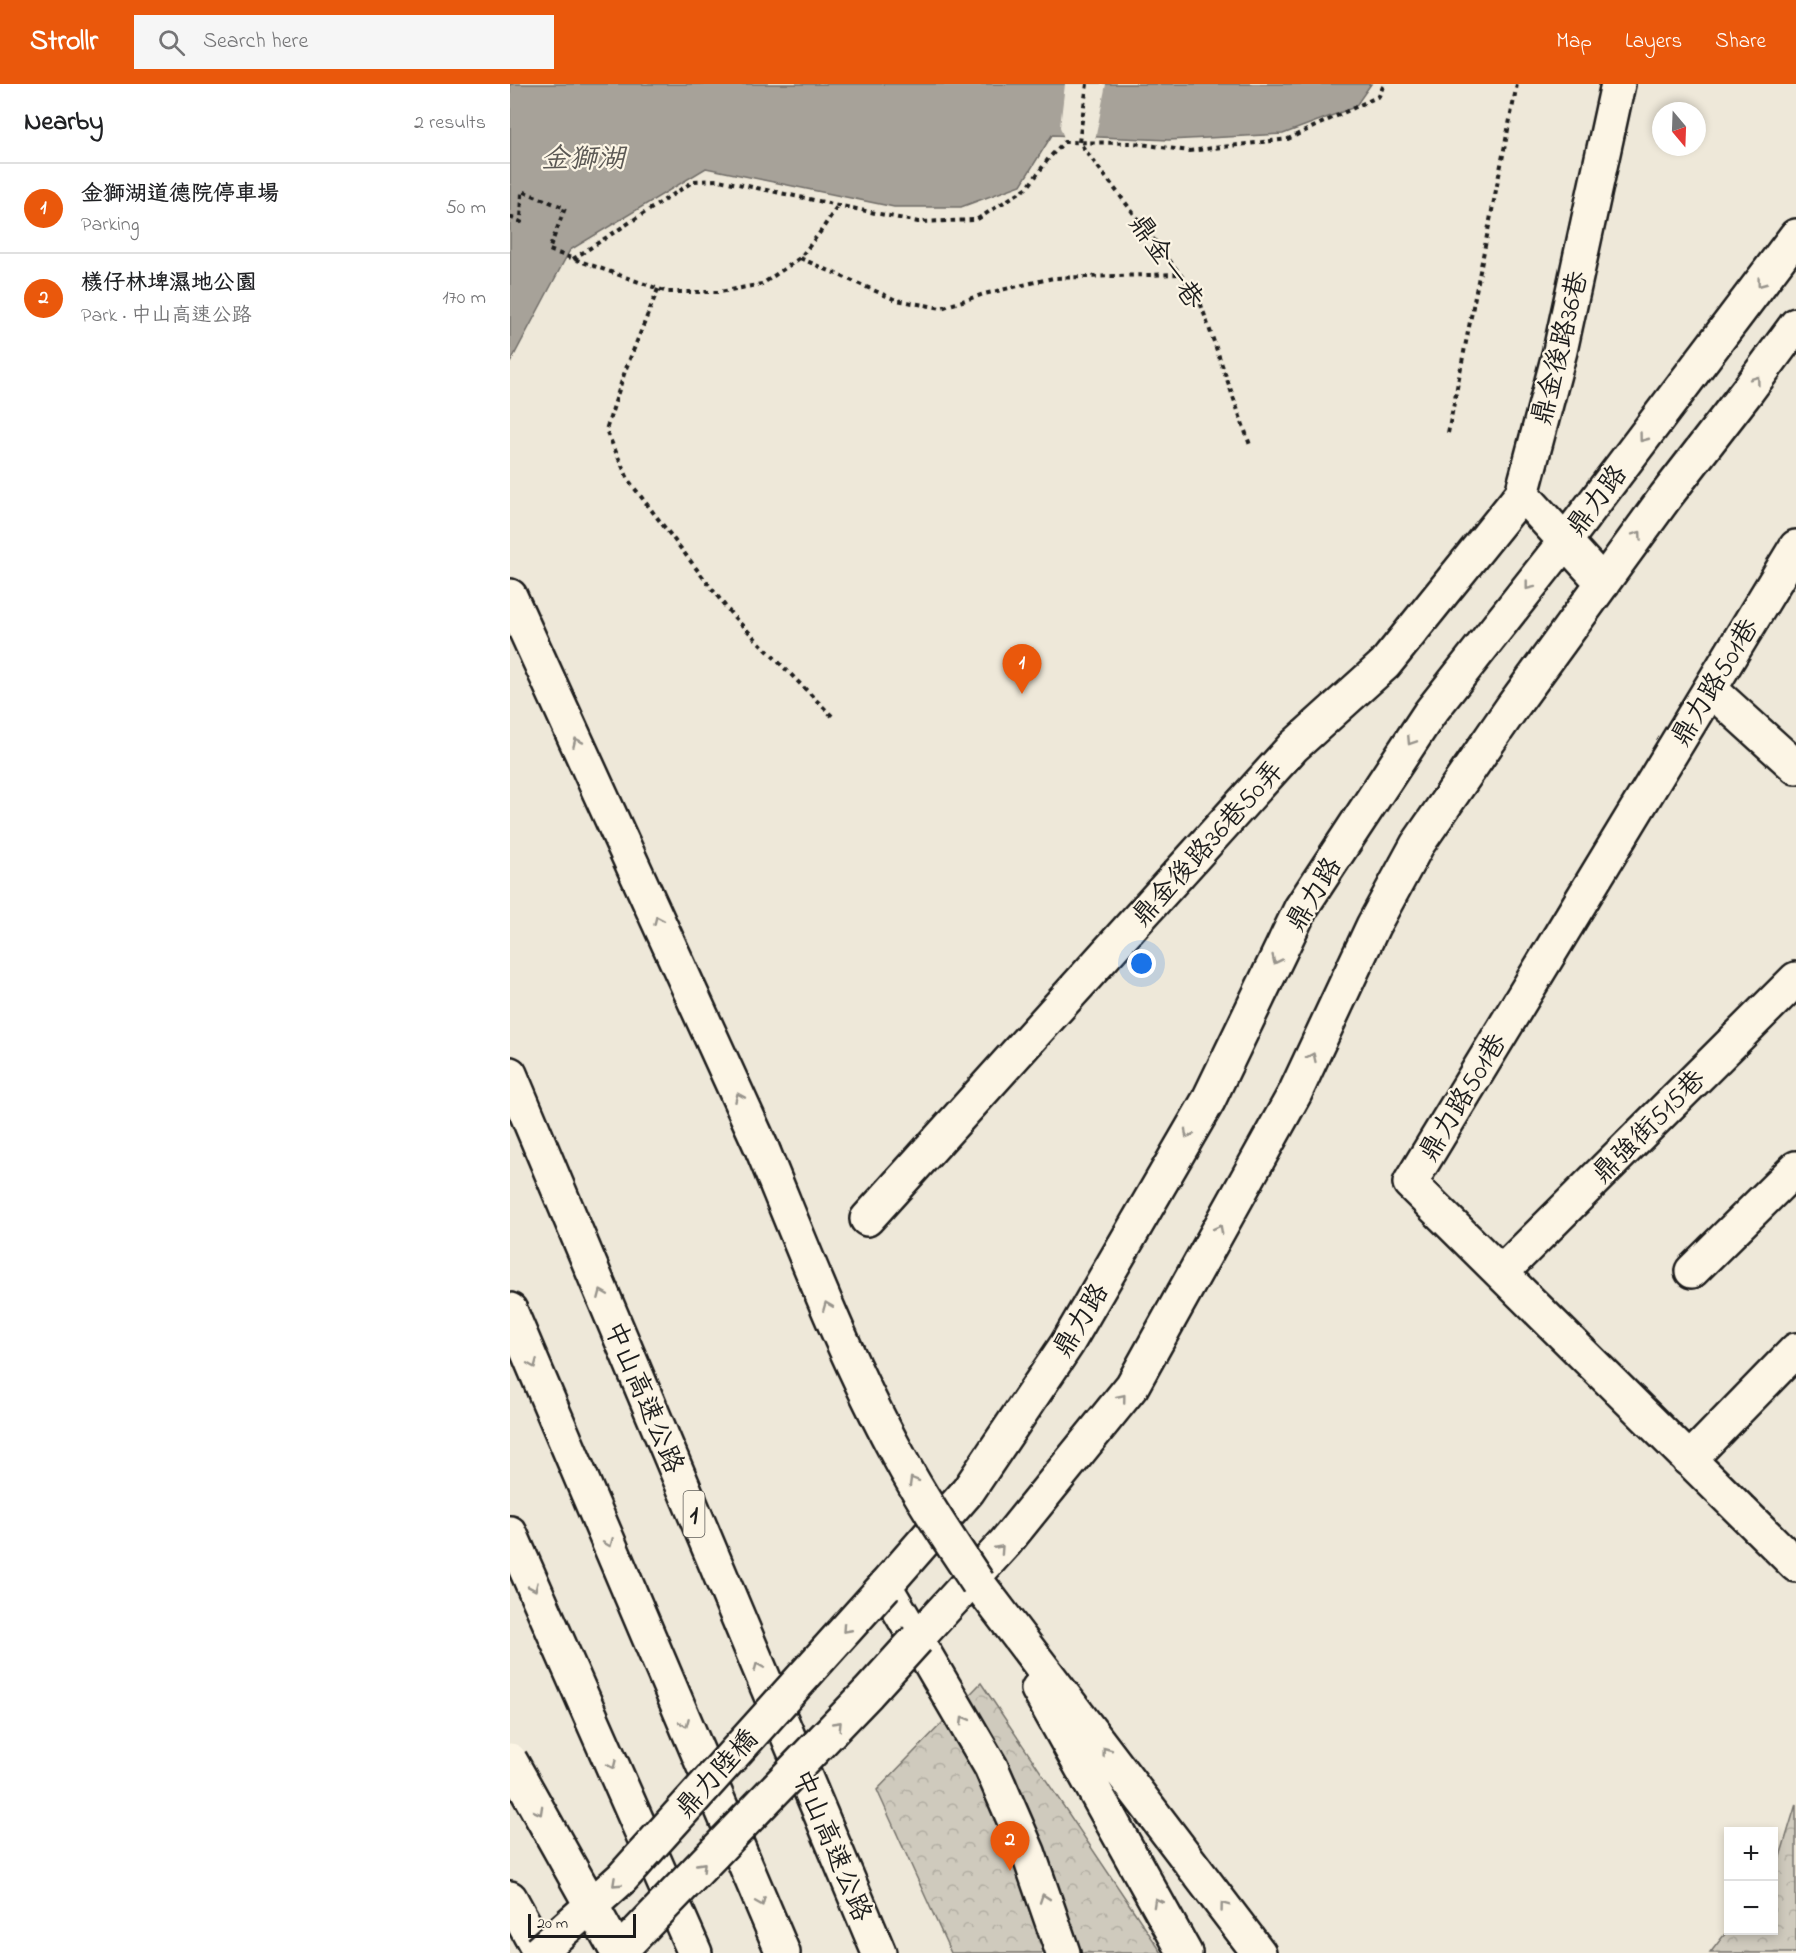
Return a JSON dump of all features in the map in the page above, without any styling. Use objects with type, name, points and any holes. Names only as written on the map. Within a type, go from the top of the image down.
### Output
[{"type":"main road","name":"鼎金後路36巷","points":[[1522,494],[1560,351],[1618,84]]},
{"type":"main road","name":"鼎力路","points":[[885,1586],[968,1491],[1067,1344],[1208,1101],[1301,908],[1429,714],[1566,540],[1796,236]]},
{"type":"main road","name":"鼎力路","points":[[917,1639],[1005,1543],[1132,1386],[1295,1092],[1373,926],[1417,845],[1512,706],[1666,496],[1796,325]]},
{"type":"main road","points":[[1522,494],[1603,583]]},
{"type":"main road","name":"鼎金後路36巷50弄","points":[[867,1220],[1293,747],[1385,664],[1522,494]]},
{"type":"main road","name":"鼎力路501巷","points":[[1796,547],[1410,1183],[1796,1565]]},
{"type":"main road","points":[[510,596],[763,1150],[836,1328],[897,1455],[931,1513],[978,1583],[1259,1953]]},
{"type":"main road","points":[[1710,689],[1796,767]]},
{"type":"main road","name":"鼎強街515巷","points":[[1501,1273],[1796,979]]},
{"type":"main road","name":"中山高速公路","points":[[510,1074],[879,1953]]},
{"type":"main road","points":[[1692,1271],[1796,1168]]},
{"type":"main road","points":[[510,1310],[783,1953]]},
{"type":"main road","points":[[1689,1460],[1796,1350]]},
{"type":"main road","points":[[510,1533],[694,1953]]},
{"type":"main road","points":[[978,1583],[1185,1953]]},
{"type":"main road","points":[[885,1586],[991,1767],[1028,1852],[1063,1953]]},
{"type":"main road","name":"鼎力陸橋","points":[[539,1953],[621,1878],[885,1586]]},
{"type":"main road","name":"鼎力陸橋","points":[[618,1953],[868,1694],[917,1639]]},
{"type":"main road","points":[[510,1760],[618,1953]]},
{"type":"main road","points":[[510,1898],[539,1953]]},
{"type":"path","points":[[1079,142],[1088,84]]},
{"type":"path","points":[[573,259],[694,181],[719,180],[918,222],[976,220],[1028,187],[1049,158],[1065,142],[1134,143],[1189,150],[1288,139],[1379,96],[1384,84]]},
{"type":"path","points":[[1448,434],[1517,84]]},
{"type":"path","name":"鼎金一巷","points":[[1079,142],[1199,298],[1251,448]]},
{"type":"path","points":[[510,217],[521,222],[522,191],[565,208],[549,250],[667,292],[720,292],[762,284],[800,258],[822,231],[838,205]]},
{"type":"path","points":[[800,258],[896,300],[940,308],[984,294],[1053,278],[1180,274]]},
{"type":"path","points":[[658,289],[625,371],[606,430],[629,481],[732,615],[833,717]]},
{"type":"green space","points":[[981,1683],[1162,1953],[951,1953],[877,1790]]},
{"type":"green space","points":[[1796,1804],[1796,1953],[1710,1953],[1724,1935],[1778,1935],[1778,1863]]},
{"type":"water","name":"金獅湖","points":[[510,84],[1371,84],[1355,107],[1283,134],[1169,140],[1052,135],[1021,185],[961,207],[894,207],[706,168],[570,250],[510,363]]},
{"type":"pier","points":[[1065,84],[1106,84],[1095,140],[1064,138],[1060,127]]},
{"type":"place","name":"金獅湖道德院停車場","points":[[1022,694]]},
{"type":"place","name":"檨仔林埤濕地公園","points":[[1010,1871]]}]
